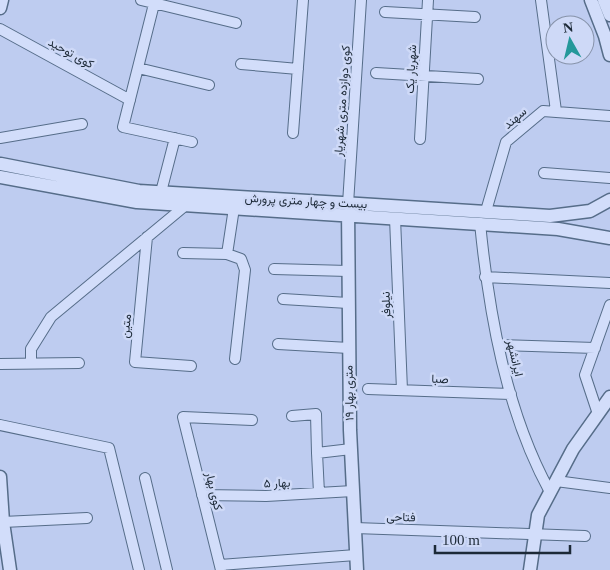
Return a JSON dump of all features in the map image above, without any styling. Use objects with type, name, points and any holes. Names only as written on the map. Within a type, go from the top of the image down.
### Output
[{"type":"street","points":[[0,8],[2,0]]},
{"type":"street","points":[[141,0],[236,23]]},
{"type":"street","points":[[293,133],[303,0]]},
{"type":"street","name":"کوی دوازده متری شهریار","points":[[347,209],[361,0]]},
{"type":"street","name":"شهریار یک","points":[[420,139],[428,0]]},
{"type":"street","points":[[541,0],[556,112]]},
{"type":"street","points":[[591,0],[610,55]]},
{"type":"street","points":[[604,0],[610,15]]},
{"type":"street","points":[[154,2],[124,127],[192,142]]},
{"type":"street","points":[[385,12],[475,17]]},
{"type":"street","name":"کوی توحید","points":[[0,28],[130,100]]},
{"type":"street","points":[[241,64],[298,68]]},
{"type":"street","points":[[138,68],[209,85]]},
{"type":"street","points":[[376,73],[478,79]]},
{"type":"street","name":"سهند","points":[[486,211],[506,142],[543,111],[610,116]]},
{"type":"street","points":[[0,138],[82,124]]},
{"type":"street","points":[[161,192],[176,138]]},
{"type":"street","name":"بیست و چهار متری پرورش","points":[[0,169],[137,202],[234,208],[486,211],[550,216],[590,211],[610,200]]},
{"type":"street","name":"بیست و چهار متری پرورش","points":[[0,169],[139,191],[347,209],[395,218],[558,229],[610,238]]},
{"type":"street","points":[[544,173],[610,178]]},
{"type":"street","points":[[30,364],[31,349],[51,317],[186,205]]},
{"type":"street","points":[[227,254],[234,208]]},
{"type":"street","name":"۱۹ متری بهار","points":[[347,209],[351,449],[357,570]]},
{"type":"street","name":"نیلوفر","points":[[395,218],[402,390]]},
{"type":"street","name":"ایرانشهر","points":[[480,223],[485,277],[516,415],[534,464],[553,487]]},
{"type":"street","name":"متین","points":[[147,237],[135,362],[191,366]]},
{"type":"street","points":[[183,253],[227,254],[241,259],[245,270],[235,359]]},
{"type":"street","points":[[274,269],[348,271]]},
{"type":"street","points":[[485,277],[610,283]]},
{"type":"street","points":[[283,299],[348,303]]},
{"type":"street","points":[[598,414],[585,375],[610,305]]},
{"type":"street","points":[[278,344],[349,348]]},
{"type":"street","points":[[499,345],[595,348]]},
{"type":"street","points":[[0,364],[80,363]]},
{"type":"street","name":"صبا","points":[[368,389],[511,394]]},
{"type":"street","points":[[530,570],[538,515],[573,449],[610,396]]},
{"type":"street","points":[[292,416],[316,414],[319,493]]},
{"type":"street","name":"کوی بهار","points":[[220,568],[184,417],[252,420]]},
{"type":"street","points":[[0,425],[108,448],[139,570]]},
{"type":"street","points":[[317,452],[351,449]]},
{"type":"street","points":[[0,477],[3,522],[10,570]]},
{"type":"street","points":[[145,478],[167,570]]},
{"type":"street","points":[[553,487],[610,488]]},
{"type":"street","name":"بهار ۵","points":[[202,495],[266,496],[353,491]]},
{"type":"street","points":[[3,522],[87,518]]},
{"type":"street","name":"فتاحی","points":[[355,528],[585,536]]},
{"type":"street","points":[[220,568],[356,555]]}]
